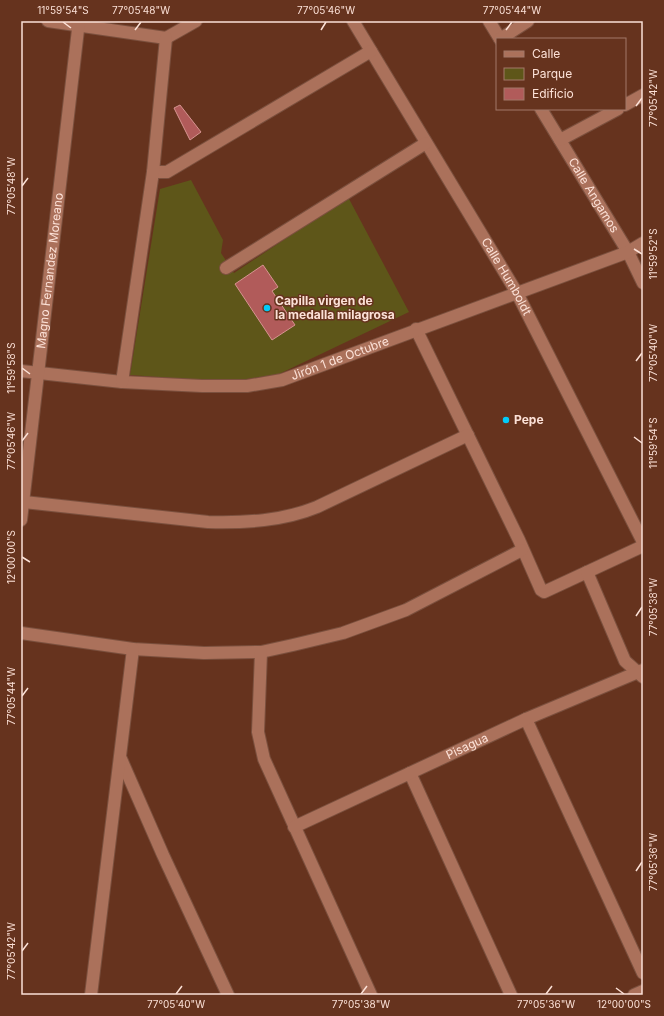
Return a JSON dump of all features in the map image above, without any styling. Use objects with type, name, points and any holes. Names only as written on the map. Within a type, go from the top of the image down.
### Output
[{"type":"street","points":[[48,21],[78,23],[166,38],[196,21]]},
{"type":"street","name":"Calle Humboldt","points":[[353,21],[517,293],[643,542]]},
{"type":"street","points":[[489,21],[499,38]]},
{"type":"street","points":[[502,38],[528,21]]},
{"type":"street","name":"Magno Fernandez Moreano","points":[[21,520],[78,23]]},
{"type":"street","points":[[122,382],[154,172],[166,38]]},
{"type":"street","points":[[154,172],[167,172],[371,51]]},
{"type":"street","points":[[626,104],[643,95]]},
{"type":"street","name":"Calle Angamos","points":[[542,110],[628,252],[643,283]]},
{"type":"street","points":[[560,140],[616,110]]},
{"type":"street","points":[[226,268],[426,143]]},
{"type":"street","name":"Jirón 1 de Octubre","points":[[21,371],[122,382],[202,386],[247,386],[282,380],[416,329],[628,252],[643,243]]},
{"type":"street","points":[[416,329],[543,592],[643,546]]},
{"type":"street","points":[[24,502],[208,522],[264,520],[302,512],[317,507],[468,435]]},
{"type":"street","points":[[21,633],[133,649],[204,653],[261,652],[343,633],[406,610],[522,550]]},
{"type":"street","points":[[587,572],[625,661],[641,673]]},
{"type":"street","points":[[91,995],[133,649]]},
{"type":"street","points":[[261,652],[258,732],[264,759],[371,995]]},
{"type":"street","name":"Pisagua","points":[[294,827],[526,719],[641,673]]},
{"type":"street","points":[[526,719],[643,973]]},
{"type":"street","points":[[120,758],[162,855],[228,995]]},
{"type":"street","points":[[410,773],[511,995]]},
{"type":"street","points":[[634,995],[643,991]]},
{"type":"green space","points":[[191,180],[223,240],[221,253],[234,273],[348,197],[409,312],[279,374],[228,382],[130,375],[160,189]]},
{"type":"building","points":[[180,105],[201,132],[190,140],[174,108]]},
{"type":"building","name":"Capilla virgen de la medalla milagrosa","points":[[263,265],[278,287],[272,291],[295,325],[272,340],[235,284]]},
{"type":"place","name":"Capilla virgen de la medalla milagrosa","points":[[267,308]]},
{"type":"place","name":"Pepe","points":[[506,420]]}]
